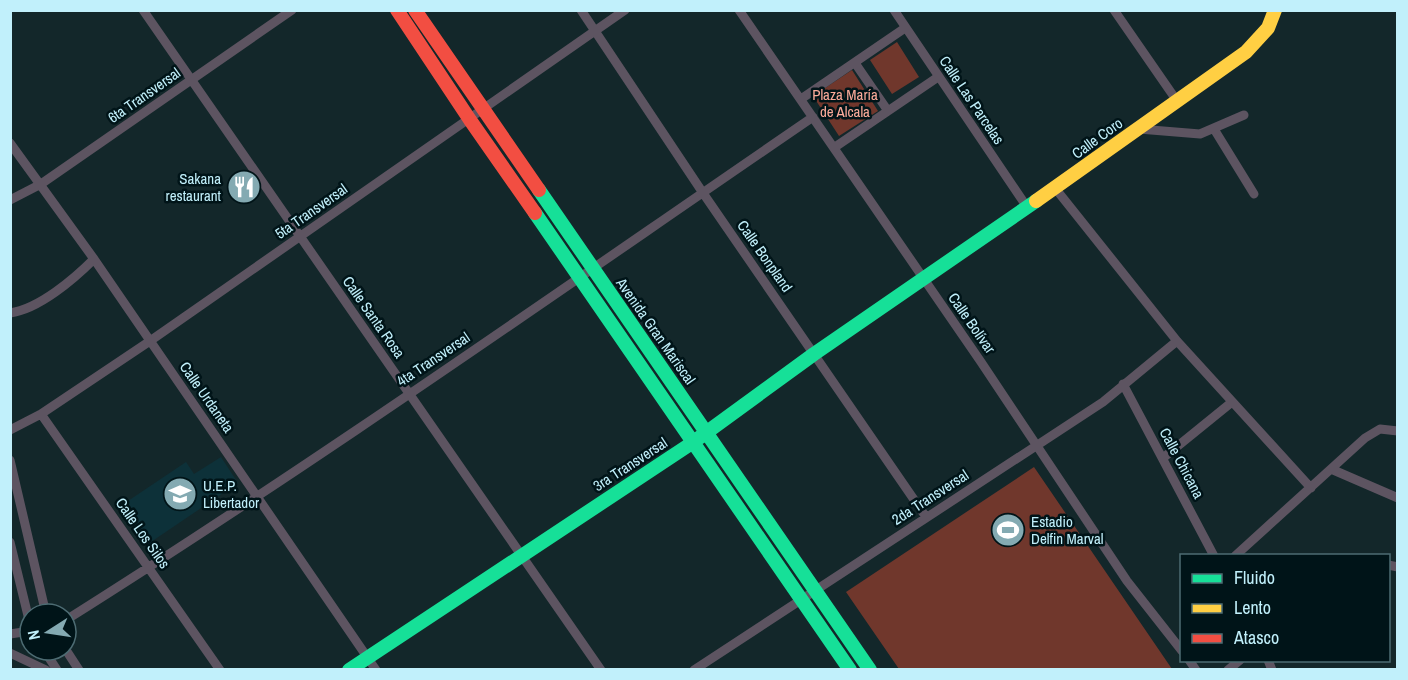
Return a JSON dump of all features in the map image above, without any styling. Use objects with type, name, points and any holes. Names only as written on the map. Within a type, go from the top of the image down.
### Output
[{"type":"street","name":"Calle Santa Rosa","points":[[143,10],[601,669]]},
{"type":"street","name":"6ta Transversal","points":[[10,200],[42,184],[292,10]]},
{"type":"street","name":"Avenida Gran Mariscal","points":[[397,10],[470,120],[706,433],[870,669]]},
{"type":"street","name":"Avenida Gran Mariscal","points":[[415,10],[483,110],[692,443],[850,669]]},
{"type":"street","name":"Calle Bonpland","points":[[581,10],[703,193],[926,517]]},
{"type":"street","name":"5ta Transversal","points":[[10,430],[41,414],[150,341],[625,10]]},
{"type":"street","name":"Calle Bolívar","points":[[739,10],[835,147],[1127,581],[1180,648]]},
{"type":"street","name":"Calle Las Parcelas","points":[[894,10],[1027,207]]},
{"type":"street","points":[[1114,10],[1177,100]]},
{"type":"street","name":"Calle Coro","points":[[924,280],[1257,43],[1273,20],[1275,10]]},
{"type":"street","points":[[801,99],[906,28]]},
{"type":"street","points":[[855,63],[888,111]]},
{"type":"street","points":[[835,147],[938,77]]},
{"type":"street","points":[[1138,129],[1200,134],[1244,115]]},
{"type":"street","name":"4ta Transversal","points":[[78,612],[149,568],[410,393],[813,117]]},
{"type":"street","points":[[1214,129],[1254,194]]},
{"type":"street","name":"Calle Urdaneta","points":[[10,143],[42,184],[376,669]]},
{"type":"street","points":[[1055,188],[1177,341],[1311,488]]},
{"type":"street","points":[[10,313],[22,311],[46,298],[94,259]]},
{"type":"street","name":"3ra Transversal","points":[[349,669],[692,443],[814,354],[924,280]]},
{"type":"street","name":"2da Transversal","points":[[694,669],[1102,402],[1177,341]]},
{"type":"street","name":"Calle Chicana","points":[[1123,384],[1213,554]]},
{"type":"street","points":[[1163,458],[1232,402]]},
{"type":"street","name":"Calle Los Silos","points":[[41,414],[220,669]]},
{"type":"street","points":[[1236,554],[1365,438],[1380,429],[1398,431]]},
{"type":"street","points":[[10,460],[43,602]]},
{"type":"street","points":[[1331,469],[1398,498]]},
{"type":"street","points":[[10,542],[25,602]]},
{"type":"street","points":[[10,653],[46,669]]},
{"type":"shaded area","name":"U.E.P. Libertador","points":[[221,457],[238,483],[148,544],[122,505],[186,462],[194,474]]},
{"type":"green space","points":[[897,42],[919,77],[892,94],[870,60]]},
{"type":"green space","name":"Plaza María de Alcala","points":[[852,70],[878,111],[839,136],[813,96]]},
{"type":"green space","name":"Estadio Delfin Marval","points":[[1034,467],[1172,669],[899,669],[846,592]]},
{"type":"traffic: fast","points":[[539,190],[870,670]]},
{"type":"traffic: fast","points":[[349,670],[692,443],[814,354],[1036,201]]},
{"type":"traffic: fast","points":[[535,213],[850,670]]},
{"type":"traffic: slow","points":[[1036,201],[1246,52],[1268,28],[1275,10]]},
{"type":"traffic: jam","points":[[397,10],[535,213]]},
{"type":"traffic: jam","points":[[415,10],[539,190]]},
{"type":"place","name":"Sakana restaurant","points":[[244,187]]},
{"type":"place","name":"U.E.P. Libertador","points":[[180,494]]},
{"type":"place","name":"Estadio Delfin Marval","points":[[1008,530]]}]
